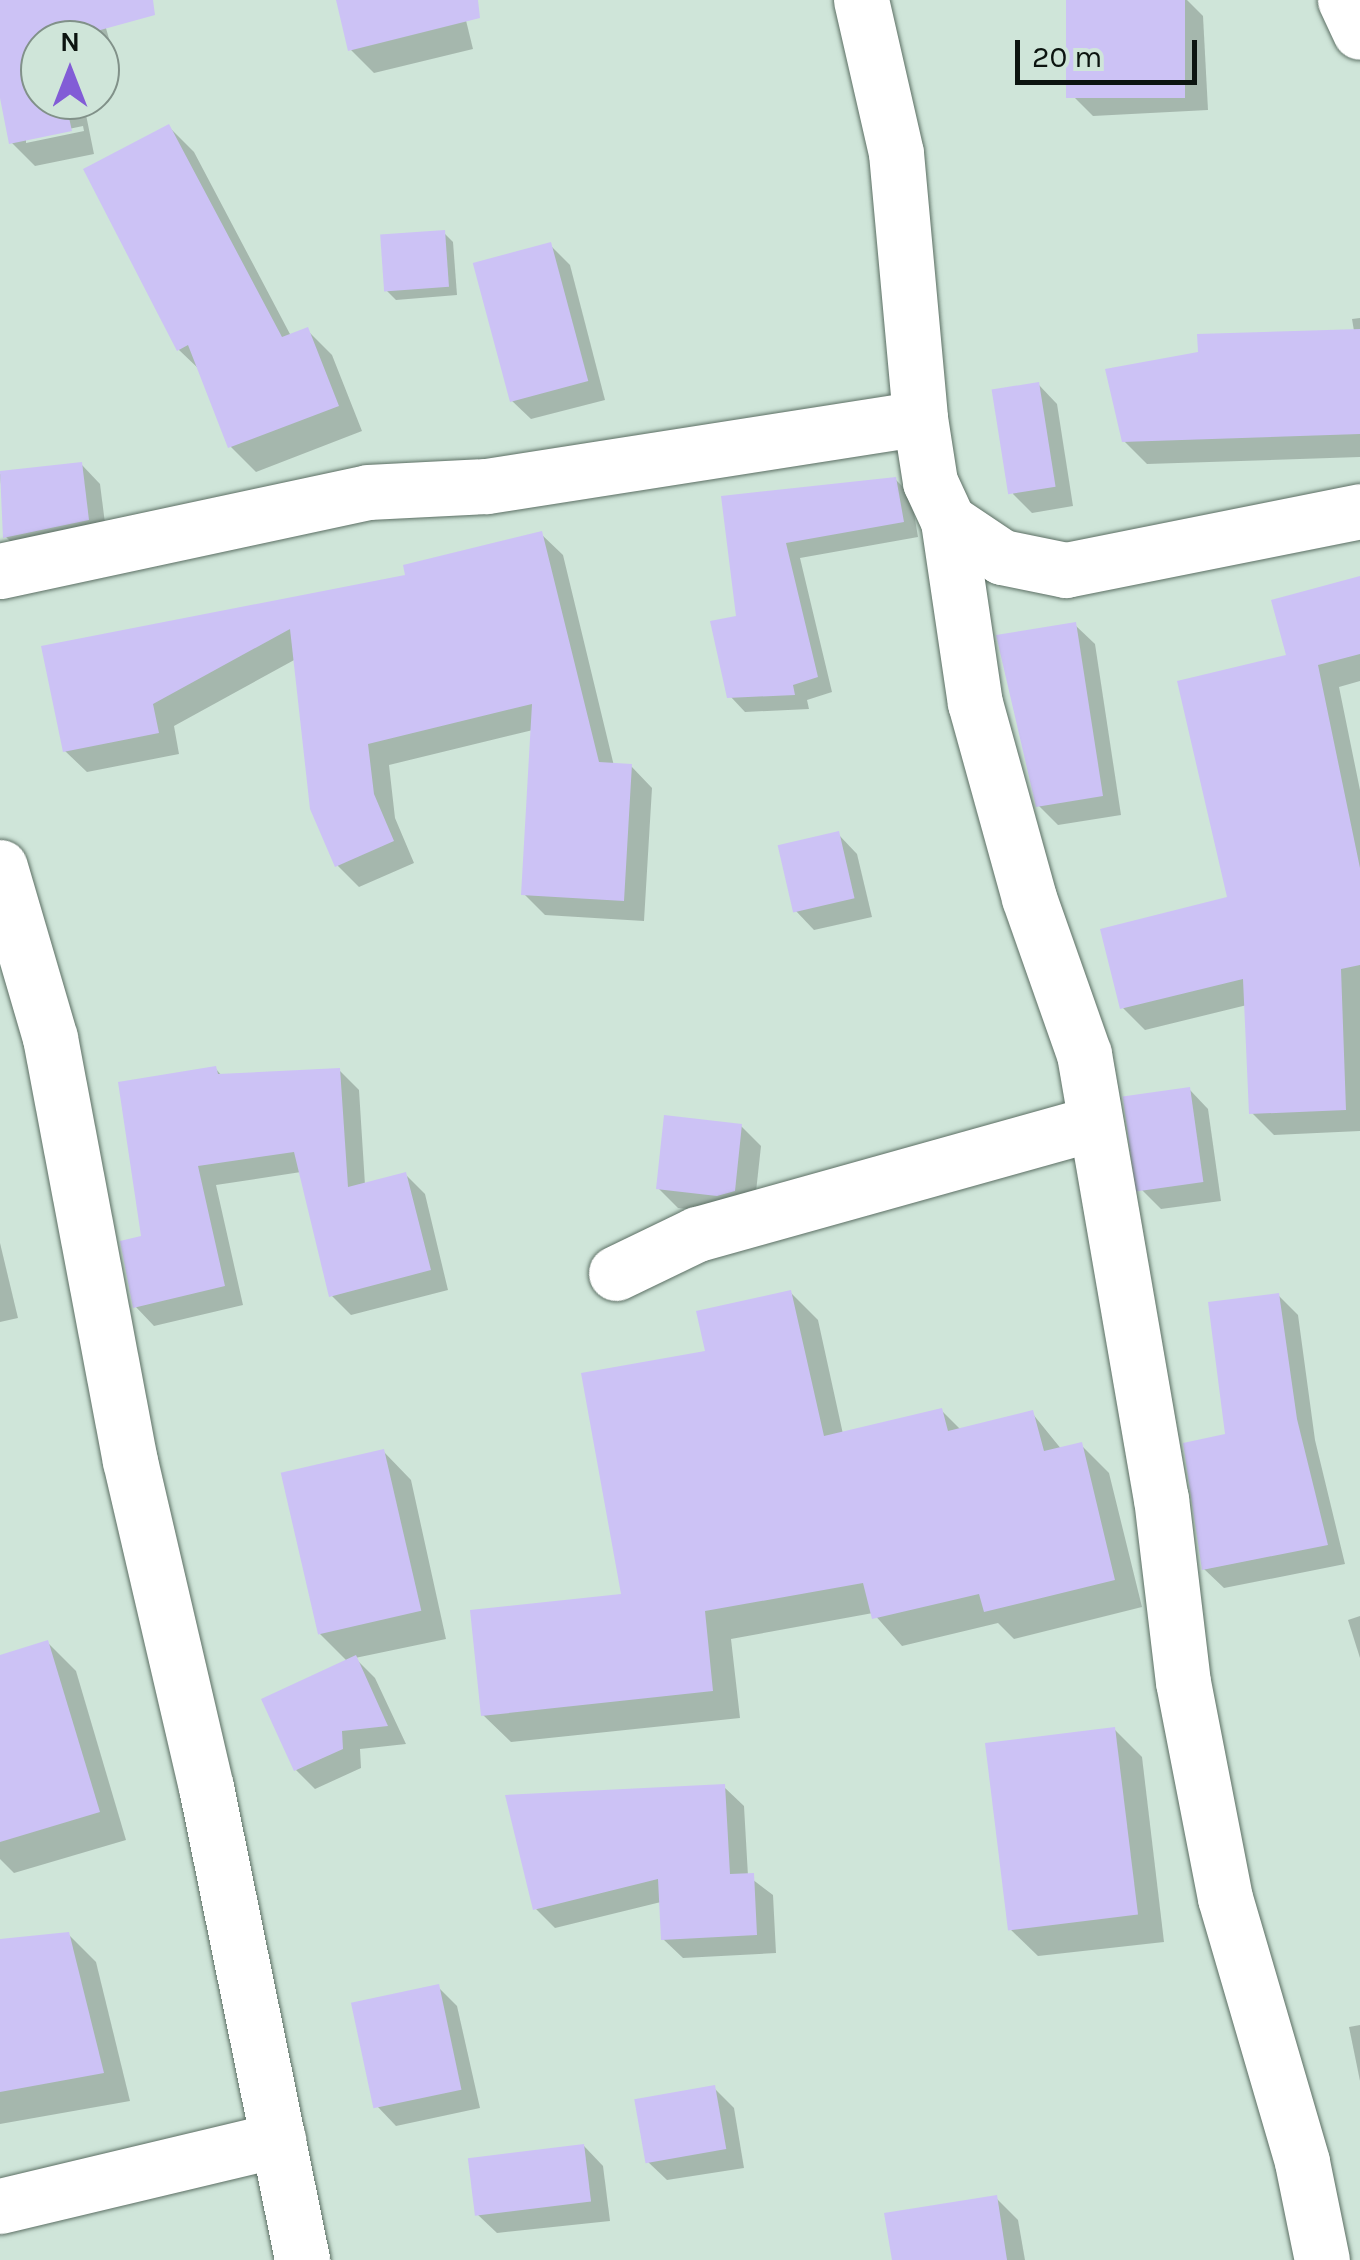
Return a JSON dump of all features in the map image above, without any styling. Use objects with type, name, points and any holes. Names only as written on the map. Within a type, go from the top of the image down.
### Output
[{"type":"street","points":[[861,0],[896,153],[920,418],[930,482],[948,521],[974,703],[1029,898],[1084,1054],[1160,1498],[1183,1682],[1225,1898],[1302,2162],[1322,2260]]},
{"type":"street","points":[[1345,0],[1360,32]]},
{"type":"street","points":[[0,571],[368,492],[487,486],[920,418]]},
{"type":"street","points":[[948,521],[1002,557],[1066,570],[1360,511]]},
{"type":"street","points":[[0,866],[50,1038],[130,1462],[206,1787],[302,2260]]},
{"type":"street","points":[[616,1272],[697,1234],[1095,1123]]},
{"type":"street","points":[[0,2206],[278,2140]]},
{"type":"building","points":[[0,0],[153,0],[155,15],[120,25],[120,20],[20,20],[20,120],[70,120],[72,131],[9,144],[0,98]]},
{"type":"building","points":[[336,0],[478,0],[480,18],[348,51]]},
{"type":"building","points":[[1066,0],[1185,0],[1185,98],[1066,98]]},
{"type":"building","points":[[169,124],[282,337],[308,327],[339,406],[228,448],[188,345],[177,351],[83,169]]},
{"type":"building","points":[[445,230],[449,287],[384,291],[380,235]]},
{"type":"building","points":[[551,242],[588,381],[510,402],[473,263]]},
{"type":"building","points":[[1360,329],[1360,434],[1122,442],[1105,369],[1198,352],[1197,334]]},
{"type":"building","points":[[1039,382],[1056,487],[1008,494],[992,390]]},
{"type":"building","points":[[82,462],[89,520],[3,538],[0,471]]},
{"type":"building","points":[[896,477],[904,522],[786,543],[818,677],[793,685],[795,695],[727,698],[710,621],[736,616],[721,496]]},
{"type":"building","points":[[542,531],[599,762],[632,764],[624,901],[521,895],[532,704],[368,744],[374,794],[394,841],[335,867],[310,809],[290,629],[153,704],[159,733],[63,752],[41,646],[405,575],[403,565]]},
{"type":"building","points":[[1360,576],[1360,654],[1318,665],[1360,868],[1360,965],[1341,969],[1346,1110],[1249,1114],[1243,979],[1120,1009],[1100,929],[1227,897],[1177,681],[1286,655],[1271,600]]},
{"type":"building","points":[[1076,622],[1103,796],[1036,807],[996,635]]},
{"type":"building","points":[[839,831],[855,898],[793,912],[778,845]]},
{"type":"building","points":[[216,1066],[218,1074],[340,1068],[348,1187],[406,1172],[431,1270],[329,1297],[294,1152],[198,1166],[225,1286],[133,1308],[120,1241],[141,1236],[118,1082]]},
{"type":"building","points":[[1190,1087],[1203,1182],[1136,1192],[1123,1096]]},
{"type":"building","points":[[664,1115],[742,1124],[735,1191],[717,1196],[656,1189]]},
{"type":"building","points":[[791,1290],[824,1436],[942,1408],[948,1431],[1033,1410],[1044,1451],[1082,1442],[1115,1580],[984,1612],[979,1594],[872,1619],[863,1583],[705,1611],[713,1691],[481,1716],[470,1610],[621,1594],[581,1373],[705,1351],[696,1311]]},
{"type":"building","points":[[1279,1293],[1297,1419],[1328,1545],[1202,1570],[1183,1443],[1225,1434],[1208,1302]]},
{"type":"building","points":[[384,1449],[421,1611],[318,1635],[281,1473]]},
{"type":"building","points":[[48,1640],[100,1812],[0,1842],[0,1655]]},
{"type":"building","points":[[356,1655],[388,1726],[342,1731],[343,1749],[294,1771],[261,1699]]},
{"type":"building","points":[[1115,1727],[1138,1915],[1008,1931],[985,1743]]},
{"type":"building","points":[[725,1784],[730,1874],[754,1873],[757,1935],[661,1940],[658,1879],[533,1910],[505,1795]]},
{"type":"building","points":[[69,1932],[104,2073],[0,2092],[0,1939]]},
{"type":"building","points":[[439,1984],[461,2090],[373,2108],[351,2003]]},
{"type":"building","points":[[715,2085],[726,2149],[646,2163],[634,2099]]},
{"type":"building","points":[[584,2144],[591,2202],[475,2216],[468,2158]]},
{"type":"building","points":[[997,2195],[1007,2260],[892,2260],[884,2213]]}]
